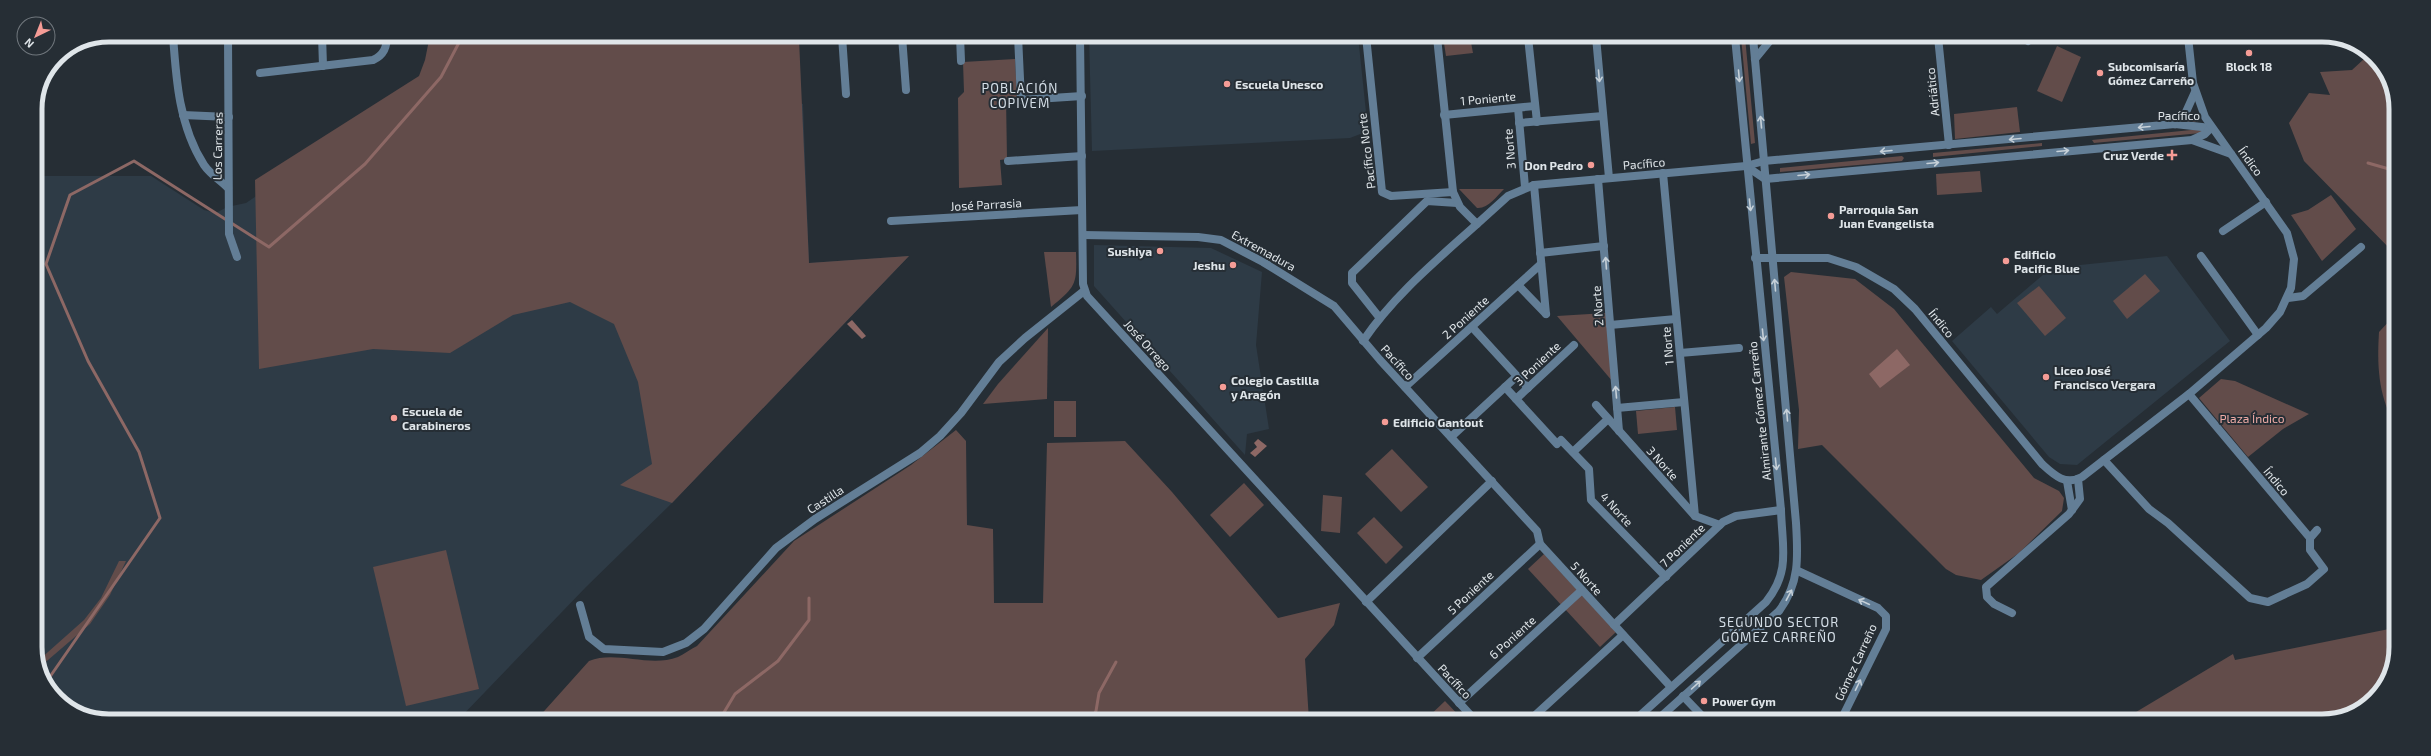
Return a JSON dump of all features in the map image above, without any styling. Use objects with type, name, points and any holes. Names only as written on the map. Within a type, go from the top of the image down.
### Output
[{"type":"street","points":[[173,42],[177,92],[183,115],[204,166],[228,188]]},
{"type":"street","name":"Los Carreras","points":[[228,42],[228,234],[237,256]]},
{"type":"street","points":[[322,42],[323,66]]},
{"type":"street","points":[[260,73],[373,60],[384,52],[387,42]]},
{"type":"street","points":[[842,42],[846,94]]},
{"type":"street","points":[[902,42],[906,90]]},
{"type":"street","points":[[960,42],[961,61]]},
{"type":"street","points":[[1018,42],[1021,100],[1082,96]]},
{"type":"street","points":[[1080,42],[1084,291]]},
{"type":"street","name":"Pacífico Norte","points":[[1367,42],[1382,192],[1387,196],[1453,192]]},
{"type":"street","points":[[1438,42],[1453,192],[1457,203],[1477,224]]},
{"type":"street","points":[[1529,42],[1537,122]]},
{"type":"street","points":[[1596,42],[1609,178]]},
{"type":"street","name":"Almirante Gómez Carreño","points":[[1642,714],[1772,594],[1781,576],[1784,559],[1781,510],[1746,166],[1735,42]]},
{"type":"street","points":[[1664,714],[1779,611],[1790,594],[1798,571],[1796,523],[1753,42]]},
{"type":"street","points":[[1755,59],[1769,42]]},
{"type":"street","name":"Adriático","points":[[1939,42],[1950,145]]},
{"type":"street","name":"Índico","points":[[1755,258],[1828,258],[1869,273],[1894,289],[1915,309],[2042,464],[2056,477],[2067,481],[2078,479],[2190,394],[2274,321],[2288,298],[2294,278],[2292,250],[2283,225],[2232,154],[2211,128],[2195,92],[2189,42]]},
{"type":"street","points":[[2175,124],[2186,112],[2195,92]]},
{"type":"street","name":"1 Poniente","points":[[1444,115],[1535,106]]},
{"type":"street","name":"3 Norte","points":[[1518,108],[1525,187]]},
{"type":"street","points":[[183,115],[229,117]]},
{"type":"street","points":[[1519,123],[1603,116]]},
{"type":"street","name":"Pacífico","points":[[1492,481],[1363,341],[1379,317],[1407,288],[1508,196],[1525,187],[1746,166],[1764,161],[2175,124],[2211,128]]},
{"type":"street","name":"Pacífico","points":[[1765,179],[2192,140],[2205,134],[2211,128]]},
{"type":"street","points":[[2192,140],[2232,154]]},
{"type":"street","points":[[1008,160],[1082,156]]},
{"type":"street","points":[[1746,166],[1765,179]]},
{"type":"street","name":"1 Norte","points":[[1663,174],[1695,516]]},
{"type":"street","name":"2 Norte","points":[[1598,179],[1619,431]]},
{"type":"street","points":[[1518,285],[1546,314],[1534,185]]},
{"type":"street","points":[[1379,317],[1352,283],[1352,273],[1427,201],[1457,203]]},
{"type":"street","points":[[2223,231],[2266,202]]},
{"type":"street","name":"José Parrasia","points":[[891,221],[1082,210]]},
{"type":"street","name":"Extremadura","points":[[1083,235],[1198,237],[1227,242],[1263,262],[1334,306],[1363,341]]},
{"type":"street","points":[[1540,253],[1604,246]]},
{"type":"street","points":[[2288,298],[2303,296],[2361,247]]},
{"type":"street","points":[[2201,256],[2258,335]]},
{"type":"street","name":"2 Poniente","points":[[1405,388],[1541,264]]},
{"type":"street","name":"José Orrego","points":[[1084,291],[1366,602]]},
{"type":"street","name":"Castilla","points":[[580,605],[589,638],[604,649],[663,652],[686,643],[704,629],[776,548],[815,519],[920,453],[940,436],[961,413],[999,362],[1025,338],[1084,291]]},
{"type":"street","points":[[1610,326],[1676,319]]},
{"type":"street","points":[[1472,327],[1528,388]]},
{"type":"street","name":"3 Poniente","points":[[1516,399],[1574,345]]},
{"type":"street","points":[[1680,353],[1739,348]]},
{"type":"street","name":"3 Poniente","points":[[1451,437],[1517,376]]},
{"type":"street","name":"4 Norte","points":[[1505,388],[1557,444],[1561,440],[1588,469],[1591,500],[1666,578]]},
{"type":"street","name":"Índico","points":[[2190,394],[2310,538]]},
{"type":"street","points":[[1617,408],[1684,402]]},
{"type":"street","name":"3 Norte","points":[[1596,406],[1695,516],[1720,525]]},
{"type":"street","points":[[1573,452],[1608,419]]},
{"type":"street","points":[[2104,460],[2149,510],[2168,523],[2250,598],[2268,602],[2307,584],[2324,569],[2310,550],[2310,538],[2317,530]]},
{"type":"street","points":[[2012,613],[1994,604],[1986,597],[1986,587],[2019,560],[2072,510],[2080,499],[2078,479]]},
{"type":"street","points":[[1366,602],[1492,481]]},
{"type":"street","name":"5 Norte","points":[[1492,481],[1537,531],[1540,544],[1671,687]]},
{"type":"street","points":[[2067,481],[2072,510]]},
{"type":"street","name":"7 Poniente","points":[[1614,625],[1666,578],[1720,525],[1736,516],[1781,510]]},
{"type":"street","name":"5 Poniente","points":[[1417,658],[1540,544]]},
{"type":"street","name":"Gómez Carreño","points":[[1798,571],[1878,608],[1886,616],[1886,629],[1844,714]]},
{"type":"street","name":"6 Poniente","points":[[1459,703],[1582,590]]},
{"type":"street","name":"Pacífico","points":[[1366,602],[1469,714]]},
{"type":"street","points":[[1537,714],[1623,635]]},
{"type":"street","points":[[1684,696],[1700,714]]},
{"type":"shaded area","name":"Escuela de Carabineros","points":[[483,42],[524,42],[803,104],[809,263],[909,256],[672,503],[586,587],[464,714],[109,714],[92,712],[83,709],[68,700],[59,691],[47,673],[42,651],[42,176],[151,176],[204,210],[216,213],[227,207],[246,203]]},
{"type":"shaded area","name":"Escuela Unesco","points":[[1089,42],[1359,42],[1368,131],[1350,138],[1092,151]]},
{"type":"shaded area","name":"Colegio Castilla y Aragón","points":[[1094,245],[1211,248],[1262,272],[1256,345],[1269,429],[1247,434],[1245,455],[1094,286]]},
{"type":"shaded area","points":[[2167,256],[2230,341],[2077,465],[2060,464],[2049,457],[1952,341],[1991,307],[1997,314],[2051,268]]},
{"type":"shaded area","points":[[852,320],[866,336],[862,339],[847,324]]},
{"type":"shaded area","points":[[1897,349],[1910,365],[1880,388],[1869,374]]},
{"type":"shaded area","points":[[1258,439],[1267,446],[1255,457],[1250,453],[1257,447],[1254,443]]},
{"type":"green space","points":[[429,42],[799,42],[809,263],[909,256],[672,503],[620,485],[652,464],[638,382],[614,324],[570,302],[513,315],[450,353],[373,349],[259,369],[255,180],[419,76],[425,60]]},
{"type":"green space","points":[[1444,42],[1471,42],[1473,53],[1446,56]]},
{"type":"green space","points":[[1741,42],[1745,42],[1755,143],[1751,144]]},
{"type":"green space","points":[[2057,46],[2081,57],[2062,102],[2037,91]]},
{"type":"green space","points":[[1015,59],[1017,97],[1006,98],[1007,159],[1000,160],[1002,185],[959,188],[958,98],[964,92],[963,62]]},
{"type":"green space","points":[[2366,59],[2372,65],[2384,83],[2389,105],[2389,248],[2304,161],[2289,123],[2309,93],[2330,95],[2320,72],[2352,70]]},
{"type":"green space","points":[[2017,107],[2020,132],[1955,139],[1954,114]]},
{"type":"green space","points":[[2193,112],[2198,122],[2186,122]]},
{"type":"green space","points":[[2201,129],[2204,130],[2201,133],[2094,143],[2092,140]]},
{"type":"green space","points":[[2042,143],[2042,146],[1933,157],[1933,153]]},
{"type":"green space","points":[[1902,156],[1904,158],[1902,161],[1780,172],[1780,168]]},
{"type":"green space","points":[[1980,171],[1982,192],[1937,195],[1936,174]]},
{"type":"green space","points":[[1459,189],[1504,189],[1489,204],[1481,208],[1477,208]]},
{"type":"green space","points":[[2331,195],[2356,229],[2322,261],[2291,215],[2308,210]]},
{"type":"green space","points":[[1044,252],[1076,252],[1076,272],[1073,284],[1066,294],[1051,307]]},
{"type":"green space","points":[[1791,272],[1855,279],[1894,309],[2034,478],[2059,491],[2064,498],[2062,511],[2019,553],[1981,580],[1956,575],[1946,569],[1822,445],[1798,449],[1799,410],[1784,277]]},
{"type":"green space","points":[[2145,274],[2160,291],[2127,319],[2113,301]]},
{"type":"green space","points":[[2039,286],[2066,318],[2045,336],[2017,303]]},
{"type":"green space","points":[[1606,313],[1613,382],[1557,316]]},
{"type":"green space","points":[[2389,321],[2389,412],[2380,379],[2378,356],[2379,332]]},
{"type":"green space","points":[[1048,328],[1047,399],[983,404],[998,384]]},
{"type":"green space","name":"Plaza Índico","points":[[2221,379],[2235,381],[2309,414],[2283,429],[2248,457],[2199,398]]},
{"type":"green space","points":[[1054,401],[1076,401],[1076,437],[1054,437]]},
{"type":"green space","points":[[1675,407],[1677,430],[1638,434],[1636,411]]},
{"type":"green space","points":[[956,430],[966,441],[967,525],[993,529],[994,603],[1043,603],[1047,443],[1125,441],[1172,492],[1278,618],[1340,603],[1334,625],[1305,659],[1309,714],[541,714],[589,661],[610,657],[656,661],[667,660],[678,657],[697,646],[794,541],[911,465]]},
{"type":"green space","points":[[1392,449],[1428,487],[1401,512],[1365,474]]},
{"type":"green space","points":[[1244,483],[1264,505],[1230,537],[1210,515]]},
{"type":"green space","points":[[1323,495],[1342,497],[1340,533],[1321,531]]},
{"type":"green space","points":[[1374,517],[1403,547],[1386,564],[1357,533]]},
{"type":"green space","points":[[446,550],[479,689],[406,706],[373,567]]},
{"type":"green space","points":[[1544,554],[1616,632],[1600,647],[1528,569]]},
{"type":"green space","points":[[119,561],[126,561],[110,595],[90,624],[44,663],[43,657],[84,620],[101,598]]},
{"type":"green space","points":[[2389,629],[2387,664],[2378,684],[2363,700],[2343,710],[2322,714],[2133,714],[2233,654],[2235,660]]},
{"type":"green space","points":[[1445,701],[1457,714],[1431,714]]},
{"type":"waterway","points":[[50,677],[160,518],[139,452],[88,361],[46,264],[70,195],[134,161],[269,247],[365,164],[441,77],[459,42]]},
{"type":"waterway","points":[[2368,163],[2389,169]]},
{"type":"waterway","points":[[723,714],[735,694],[778,661],[809,620],[809,598]]},
{"type":"waterway","points":[[1094,714],[1096,711],[1099,693],[1116,662]]},
{"type":"place","name":"Block 18","points":[[2249,53]]},
{"type":"place","name":"Subcomisaría Gómez Carreño","points":[[2100,73]]},
{"type":"place","name":"Escuela Unesco","points":[[1227,84]]},
{"type":"place","name":"Cruz Verde","points":[[2172,155]]},
{"type":"place","name":"Don Pedro","points":[[1591,165]]},
{"type":"place","name":"Parroquia San Juan Evangelista","points":[[1831,216]]},
{"type":"place","name":"Sushiya","points":[[1160,251]]},
{"type":"place","name":"Edificio Pacific Blue","points":[[2006,261]]},
{"type":"place","name":"Jeshu","points":[[1233,265]]},
{"type":"place","name":"Liceo José Francisco Vergara","points":[[2046,377]]},
{"type":"place","name":"Colegio Castilla y Aragón","points":[[1223,387]]},
{"type":"place","name":"Escuela de Carabineros","points":[[394,418]]},
{"type":"place","name":"Edificio Gantout","points":[[1385,422]]},
{"type":"place","name":"Power Gym","points":[[1704,701]]},
{"type":"district","name":"POBLACIÓN COPIVEM","points":[[1020,96]]},
{"type":"district","name":"SEGUNDO SECTOR GÓMEZ CARREÑO","points":[[1779,630]]}]
